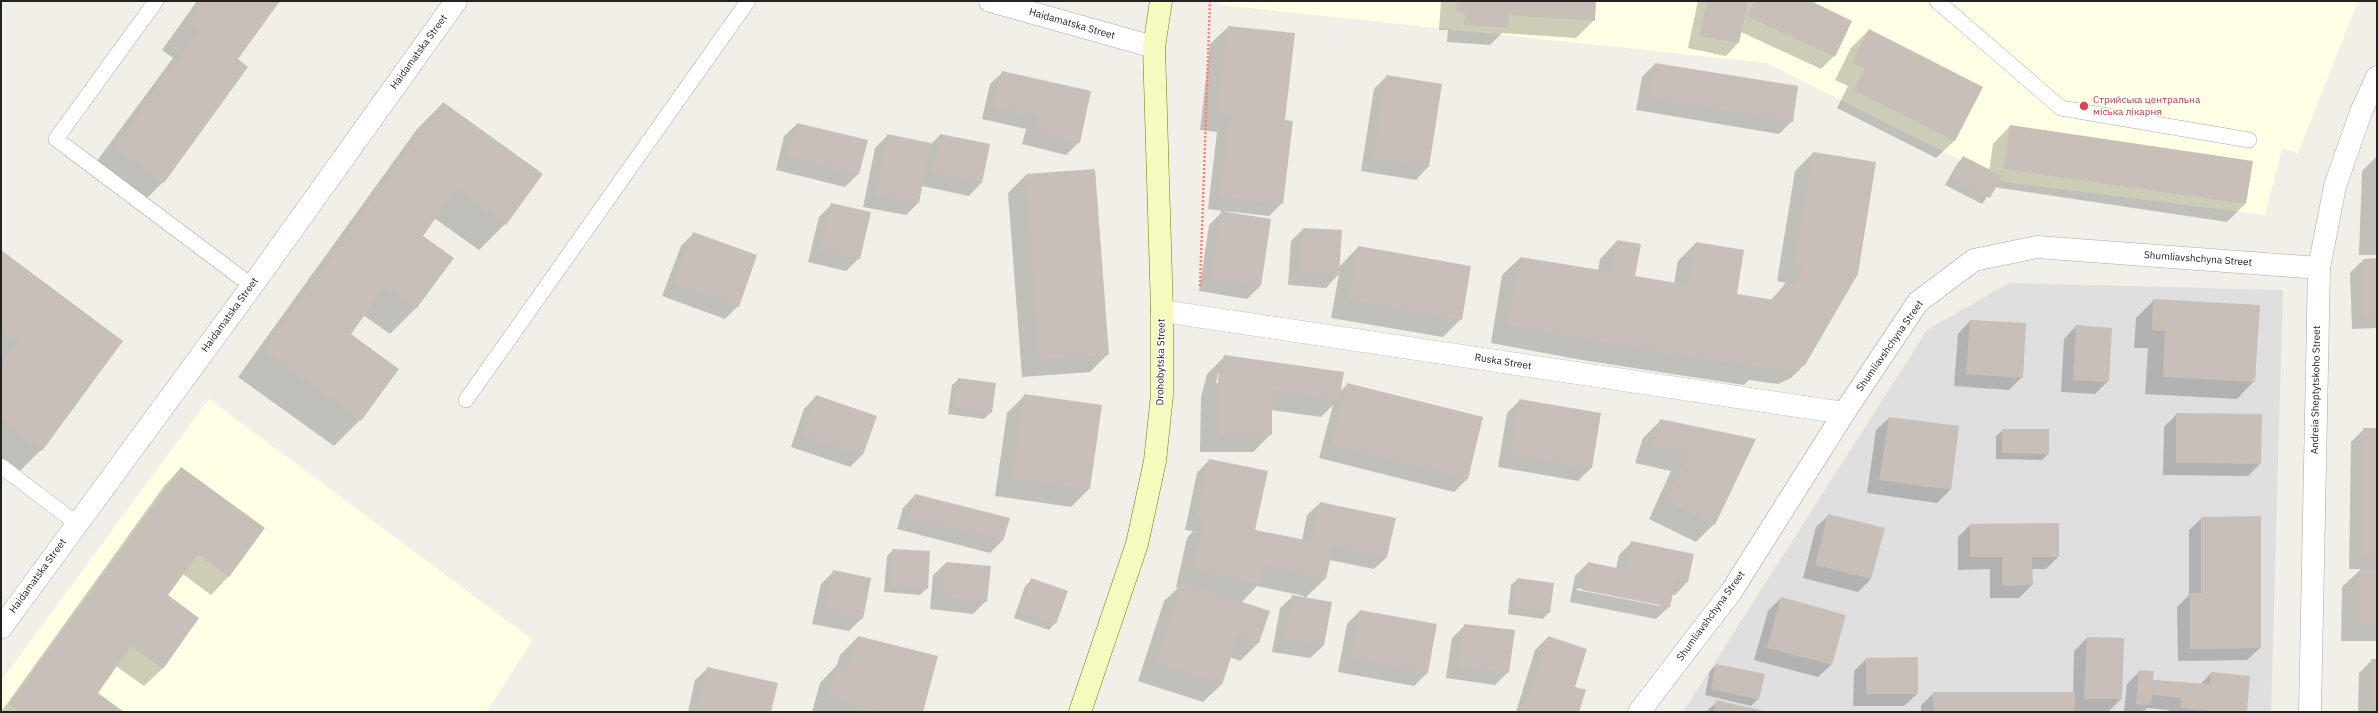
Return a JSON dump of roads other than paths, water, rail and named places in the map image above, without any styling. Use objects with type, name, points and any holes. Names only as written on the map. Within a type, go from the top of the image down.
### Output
[{"type":"main road","name":"Drohobytska Street","points":[[1080,712],[1137,544],[1155,461],[1162,395],[1162,310],[1154,47],[1161,1]]},
{"type":"street","name":"Haidamatska Street","points":[[1,628],[252,286],[456,1]]},
{"type":"street","name":"Haidamatska Street","points":[[990,1],[1154,47]]},
{"type":"street","name":"Andreia Sheptytskoho Street","points":[[2310,712],[2319,268],[2335,186],[2361,112],[2377,77]]},
{"type":"street","name":"Shumliavshchyna Street","points":[[1638,712],[1730,592],[1844,413],[1918,302],[1974,260],[2036,247],[2319,268]]},
{"type":"street","name":"Ruska Street","points":[[1162,310],[1844,413]]},
{"type":"lane","points":[[156,1],[56,138],[252,286]]},
{"type":"lane","points":[[466,400],[748,1]]},
{"type":"lane","points":[[1937,1],[2061,108],[2249,140]]},
{"type":"lane","points":[[1,466],[76,524]]},
{"type":"place","name":"Стрийська центральна міська лікарня","points":[[2084,106]]}]
